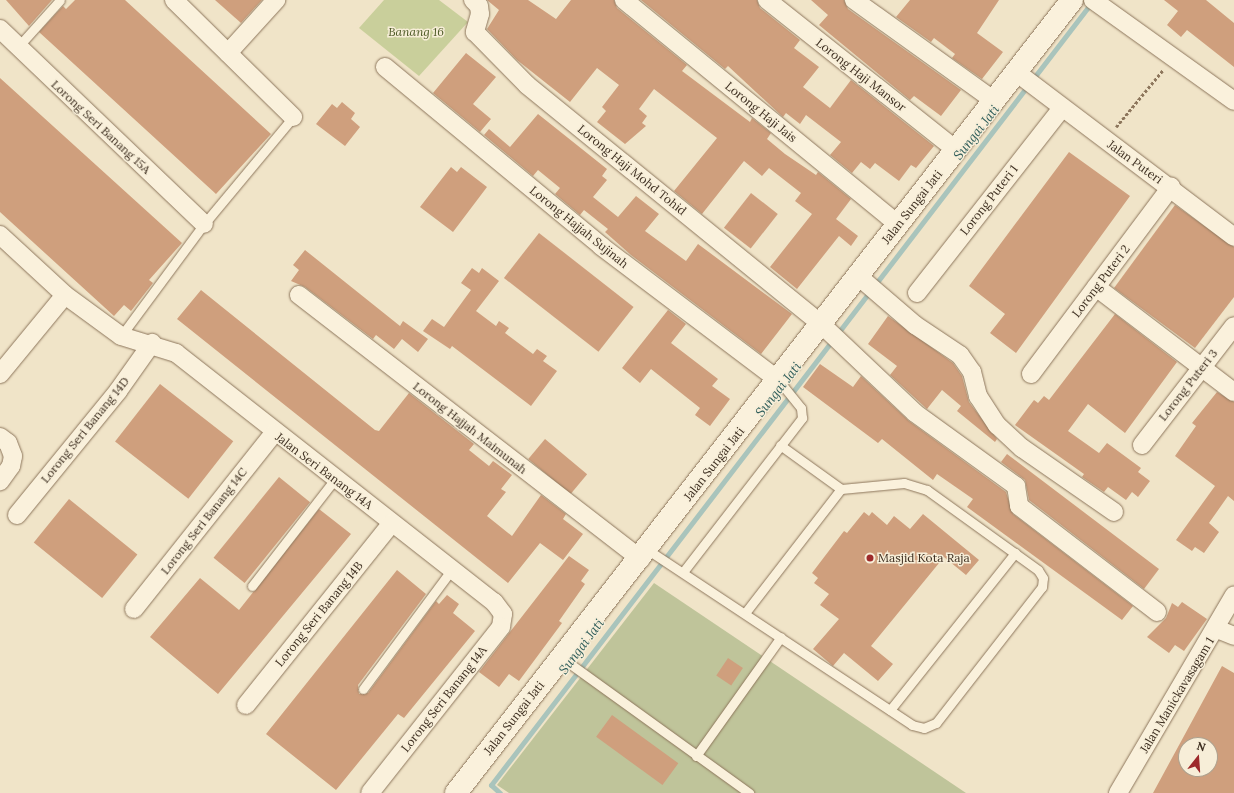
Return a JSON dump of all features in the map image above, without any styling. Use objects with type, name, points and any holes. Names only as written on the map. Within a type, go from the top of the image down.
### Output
[{"type":"main road","name":"Jalan Sungai Jati","points":[[456,793],[566,661],[648,555],[783,386],[830,332],[867,284],[898,224],[993,100],[1025,79],[1072,0]]},
{"type":"street","points":[[174,0],[293,117]]},
{"type":"street","points":[[228,53],[276,0]]},
{"type":"street","name":"Lorong Haji Mohd Tohid","points":[[473,0],[479,6],[480,14],[475,32],[527,85],[830,332]]},
{"type":"street","name":"Lorong Haji Jais","points":[[624,0],[898,224]]},
{"type":"street","name":"Lorong Haji Mansor","points":[[767,0],[956,150]]},
{"type":"street","points":[[854,0],[993,100]]},
{"type":"street","points":[[1096,2],[1234,101]]},
{"type":"street","name":"Lorong Seri Banang 15A","points":[[0,29],[17,48],[204,224]]},
{"type":"street","name":"Lorong Hajjah Sujinah","points":[[385,67],[601,246],[783,386]]},
{"type":"street","name":"Jalan Puteri","points":[[1025,79],[1234,237]]},
{"type":"street","name":"Lorong Puteri 1","points":[[917,293],[1062,108]]},
{"type":"street","name":"Lorong Puteri 2","points":[[1031,374],[1171,188]]},
{"type":"street","points":[[3,244],[65,295],[121,336]]},
{"type":"street","points":[[867,284],[914,325],[960,355],[972,372],[978,396],[994,419],[1022,448],[1114,512]]},
{"type":"street","points":[[1096,287],[1234,392]]},
{"type":"street","points":[[0,374],[65,295]]},
{"type":"street","name":"Lorong Hajjah Maimunah","points":[[299,295],[648,555]]},
{"type":"street","name":"Lorong Puteri 3","points":[[1142,445],[1234,326]]},
{"type":"street","points":[[830,332],[915,413],[1016,486],[1019,506],[1157,612]]},
{"type":"street","name":"Jalan Seri Banang 14A","points":[[121,336],[152,343],[176,353],[274,433],[392,522],[494,602]]},
{"type":"street","name":"Lorong Seri Banang 14D","points":[[16,515],[118,391],[152,343]]},
{"type":"street","name":"Lorong Seri Banang 14C","points":[[134,609],[274,433]]},
{"type":"street","points":[[0,481],[11,466],[13,456],[4,440]]},
{"type":"street","name":"Lorong Seri Banang 14B","points":[[246,705],[392,522]]},
{"type":"street","name":"Jalan Manickavasagam 1","points":[[1118,793],[1217,629],[1234,595]]},
{"type":"street","name":"Lorong Seri Banang 14A","points":[[370,793],[501,627],[503,614],[494,602]]},
{"type":"street","points":[[1217,629],[1234,636]]},
{"type":"lane","points":[[17,48],[60,0]]},
{"type":"lane","points":[[121,336],[204,224],[293,117]]},
{"type":"lane","points":[[683,572],[802,418],[796,402],[783,386]]},
{"type":"lane","points":[[648,555],[667,562],[683,572],[781,636],[912,725],[924,728],[936,723],[1042,587],[1043,578],[1038,570],[1015,553],[914,484],[841,489],[780,445]]},
{"type":"lane","points":[[252,586],[336,479]]},
{"type":"lane","points":[[745,613],[841,489]]},
{"type":"lane","points":[[890,710],[1015,553]]},
{"type":"lane","points":[[363,689],[452,569]]},
{"type":"lane","points":[[696,756],[781,636]]},
{"type":"lane","points":[[566,661],[749,793]]},
{"type":"path","points":[[1103,138],[1121,123],[1173,57]]},
{"type":"green space","name":"Banang 16","points":[[384,0],[439,0],[468,22],[419,76],[359,28]]},
{"type":"green space","points":[[654,583],[966,793],[509,793],[497,785]]},
{"type":"building","points":[[6,0],[52,0],[29,26]]},
{"type":"building","points":[[75,0],[125,0],[271,134],[216,194],[39,32],[63,6],[66,9]]},
{"type":"building","points":[[215,0],[262,0],[241,23]]},
{"type":"building","points":[[487,0],[528,0],[556,19],[571,0],[614,0],[617,8],[687,65],[682,71],[750,122],[752,118],[771,133],[767,139],[785,154],[816,175],[818,172],[851,199],[836,219],[858,236],[851,246],[839,236],[797,289],[770,267],[812,214],[795,201],[801,193],[769,168],[762,176],[744,161],[702,214],[674,191],[717,138],[654,89],[639,109],[647,116],[642,123],[646,126],[625,144],[597,122],[606,111],[602,107],[619,85],[597,68],[570,102],[517,60],[487,29],[499,10]]},
{"type":"building","points":[[641,0],[757,0],[760,8],[800,40],[794,48],[819,67],[803,87],[830,108],[851,80],[934,146],[916,168],[911,165],[899,181],[875,163],[870,169],[861,162],[852,173],[830,155],[841,142],[806,115],[800,124],[786,113],[783,117],[728,66],[725,69]]},
{"type":"building","points":[[811,0],[844,0],[848,9],[961,90],[941,116],[914,96],[910,100],[819,25],[828,15]]},
{"type":"building","points":[[910,0],[999,0],[977,33],[1003,52],[982,79],[952,58],[955,54],[934,38],[931,42],[896,17]]},
{"type":"building","points":[[1164,0],[1206,0],[1234,23],[1234,67],[1187,30],[1181,37],[1167,25],[1178,11]]},
{"type":"building","points":[[466,53],[496,77],[473,104],[491,119],[480,132],[433,93]]},
{"type":"building","points":[[0,78],[182,243],[149,280],[153,283],[131,311],[124,305],[114,316],[0,212]]},
{"type":"building","points":[[342,102],[355,113],[351,119],[360,127],[345,146],[316,124],[332,104],[337,108]]},
{"type":"building","points":[[538,114],[607,169],[602,176],[607,180],[593,197],[618,217],[636,196],[659,214],[645,231],[686,261],[698,244],[792,314],[761,354],[631,255],[605,232],[608,229],[584,210],[580,215],[555,194],[560,188],[538,170],[533,176],[484,135],[489,129],[510,147]]},
{"type":"building","points":[[1069,152],[1130,196],[1016,353],[990,333],[1005,314],[969,286]]},
{"type":"building","points":[[451,167],[457,172],[461,167],[487,187],[453,232],[420,207]]},
{"type":"building","points":[[751,193],[778,214],[751,249],[724,228]]},
{"type":"building","points":[[1175,205],[1234,247],[1234,297],[1195,348],[1114,288]]},
{"type":"building","points":[[539,233],[634,307],[598,352],[504,278]]},
{"type":"building","points":[[305,250],[400,326],[403,321],[428,339],[418,352],[402,339],[394,349],[376,335],[373,339],[305,287],[291,281],[299,270],[293,265]]},
{"type":"building","points":[[472,268],[479,273],[482,268],[499,281],[476,311],[496,326],[499,321],[509,328],[505,333],[533,354],[537,349],[547,356],[543,361],[557,371],[531,406],[452,346],[450,349],[423,331],[432,319],[444,327],[471,290],[461,283]]},
{"type":"building","points":[[201,290],[375,430],[379,431],[409,393],[474,444],[469,450],[489,466],[493,461],[512,475],[501,489],[506,492],[487,516],[512,536],[541,495],[566,514],[563,519],[583,534],[563,560],[540,543],[508,583],[177,319]]},
{"type":"building","points":[[668,310],[686,324],[671,343],[718,379],[712,386],[730,399],[710,426],[695,415],[700,408],[651,369],[640,383],[622,368]]},
{"type":"building","points":[[1115,314],[1177,362],[1125,433],[1088,404],[1068,431],[1099,453],[1107,443],[1141,468],[1138,472],[1150,481],[1138,497],[1132,492],[1126,500],[1108,487],[1104,492],[1082,477],[1084,474],[1015,425],[1034,400],[1038,403],[1044,396],[1049,400]]},
{"type":"building","points":[[888,316],[953,363],[962,376],[969,402],[997,439],[995,442],[957,411],[961,406],[942,390],[927,409],[890,375],[897,366],[868,344]]},
{"type":"building","points":[[820,364],[853,387],[861,376],[909,421],[1006,492],[1013,514],[1133,606],[1122,620],[967,507],[973,499],[937,474],[933,480],[882,439],[878,443],[803,387]]},
{"type":"building","points":[[160,384],[233,441],[188,499],[115,442]]},
{"type":"building","points":[[1217,392],[1234,402],[1234,501],[1228,496],[1209,523],[1219,532],[1204,553],[1195,547],[1192,551],[1176,540],[1215,486],[1175,456],[1196,426],[1192,423]]},
{"type":"building","points":[[545,439],[587,474],[570,494],[528,459]]},
{"type":"building","points":[[1007,454],[1159,569],[1144,589],[1029,500],[1025,480],[1001,462]]},
{"type":"building","points":[[279,477],[310,502],[245,583],[214,558]]},
{"type":"building","points":[[69,499],[137,554],[102,598],[34,543]]},
{"type":"building","points":[[319,509],[351,534],[218,694],[150,637],[200,578],[239,610]]},
{"type":"building","points":[[864,512],[869,516],[872,512],[887,525],[894,516],[910,529],[923,514],[979,560],[966,575],[944,557],[871,646],[893,664],[878,681],[844,653],[833,666],[813,649],[839,619],[820,605],[829,594],[814,583],[818,578],[812,573],[844,531],[847,533]]},
{"type":"building","points":[[569,556],[589,570],[581,581],[585,584],[559,621],[562,623],[519,681],[509,674],[499,687],[479,672]]},
{"type":"building","points":[[397,570],[426,594],[358,685],[359,694],[368,693],[436,601],[439,604],[447,595],[459,604],[453,613],[475,631],[404,718],[398,714],[336,790],[266,734]]},
{"type":"building","points":[[1182,602],[1207,619],[1184,651],[1175,645],[1169,653],[1147,637],[1166,618],[1172,603],[1178,607]]},
{"type":"building","points":[[728,658],[743,668],[731,685],[716,675]]},
{"type":"building","points":[[1222,666],[1234,673],[1234,793],[1153,793],[1178,747],[1178,777],[1218,777],[1218,737],[1183,737]]},
{"type":"building","points":[[612,715],[678,763],[662,785],[596,737]]},
{"type":"waterway","name":"Sungai Jati","points":[[500,793],[491,785],[1092,2]]},
{"type":"place","name":"Masjid Kota Raja","points":[[870,558]]}]
